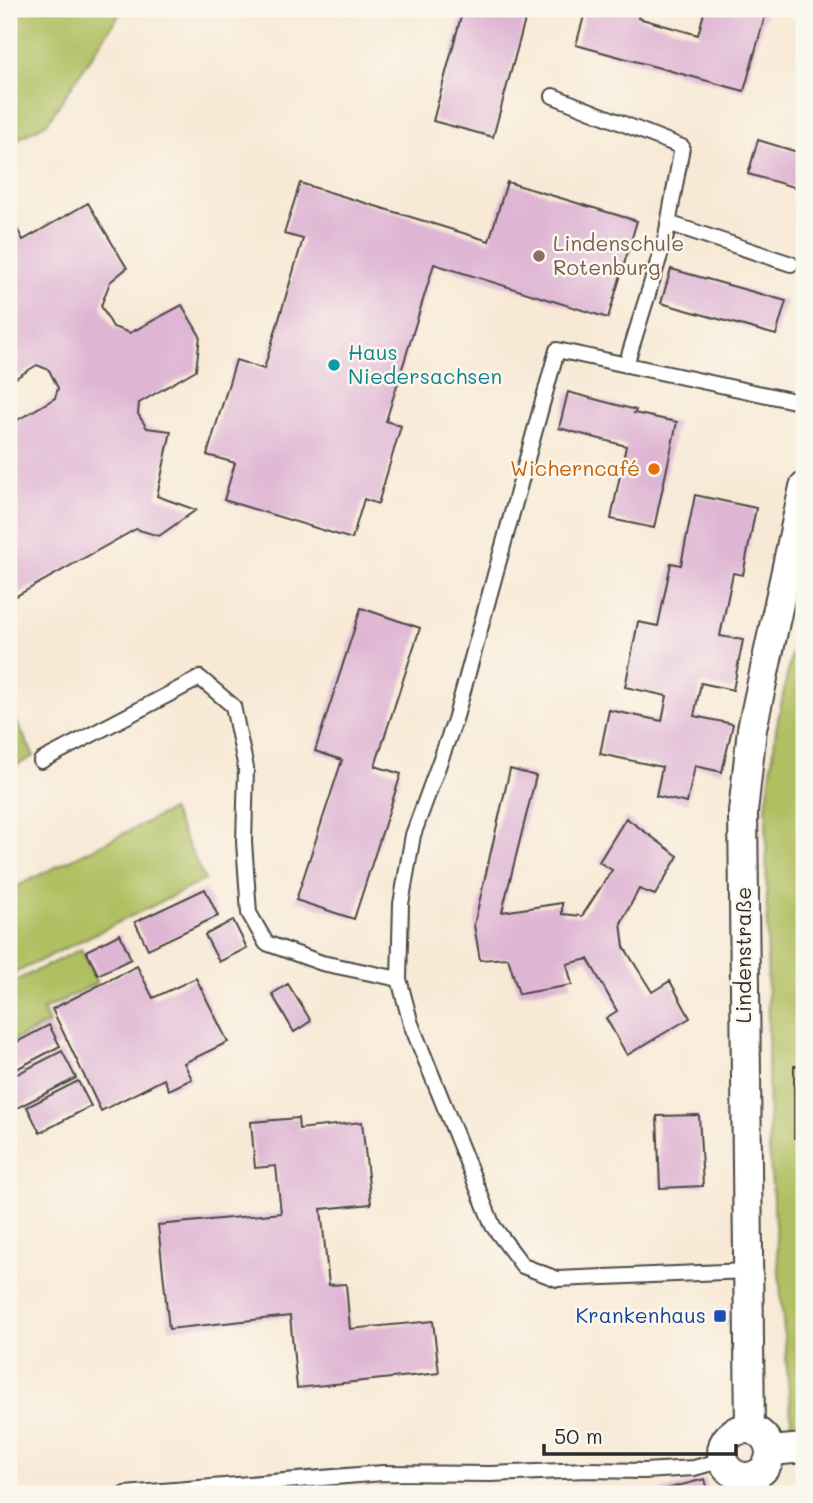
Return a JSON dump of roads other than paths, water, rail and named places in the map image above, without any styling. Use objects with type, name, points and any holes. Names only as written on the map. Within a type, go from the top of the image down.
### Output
[{"type":"street","name":"Lindenstraße","points":[[750,1429],[743,812],[752,729],[804,487]]},
{"type":"street","points":[[750,1429],[764,1436],[771,1451],[764,1471],[751,1486],[733,1474],[723,1460],[722,1447],[725,1440],[736,1431],[750,1429]]},
{"type":"street","points":[[771,1451],[804,1448]]},
{"type":"lane","points":[[553,96],[682,147],[668,223],[626,365]]},
{"type":"lane","points":[[668,223],[791,264]]},
{"type":"lane","points":[[747,1271],[557,1279],[523,1266],[493,1226],[411,1024],[399,979],[401,904],[413,835],[455,720],[557,350],[804,403]]},
{"type":"lane","points":[[41,761],[200,678],[233,706],[246,768],[244,842],[250,913],[266,943],[323,963],[399,979]]},
{"type":"lane","points":[[125,1494],[383,1473],[656,1471],[694,1468],[723,1460]]},
{"type":"place","name":"Lindenschule Rotenburg","points":[[539,256]]},
{"type":"place","name":"Haus Niedersachsen","points":[[334,365]]},
{"type":"place","name":"Wicherncafé","points":[[654,469]]},
{"type":"place","name":"Krankenhaus","points":[[720,1316]]}]
